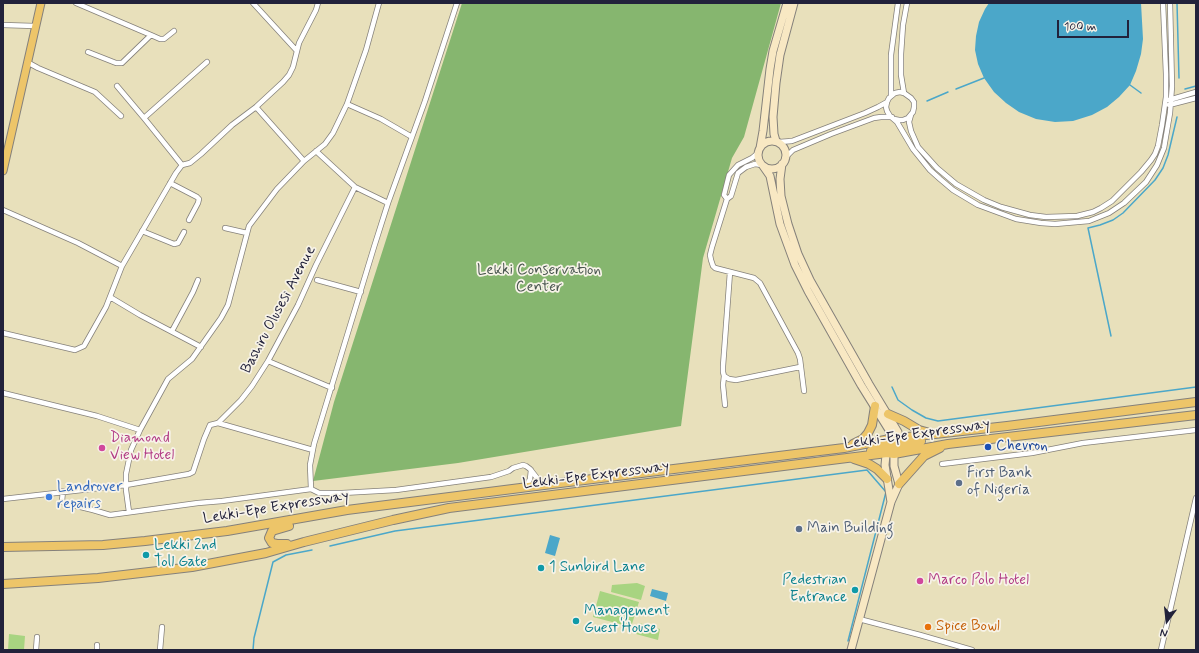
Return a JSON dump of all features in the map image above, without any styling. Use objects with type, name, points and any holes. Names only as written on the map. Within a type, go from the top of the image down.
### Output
[{"type":"highway","name":"Lekki-Epe Expressway","points":[[3,584],[98,578],[192,567],[266,553],[304,542],[450,508],[849,458],[937,434],[1196,402]]},
{"type":"highway","points":[[844,448],[863,438],[868,433],[872,426],[875,406]]},
{"type":"highway","points":[[888,414],[919,430],[937,434]]},
{"type":"highway","name":"Lekki-Epe Expressway","points":[[3,547],[103,545],[145,541],[227,531],[347,510],[844,448],[948,444],[1196,415]]},
{"type":"highway","points":[[806,463],[812,459],[864,452],[921,441],[993,432],[1006,426]]},
{"type":"highway","points":[[899,484],[924,456],[948,444]]},
{"type":"highway","points":[[849,458],[869,464],[877,469],[887,479]]},
{"type":"highway","points":[[304,542],[277,544],[272,543],[269,538],[272,531],[277,528],[303,522],[311,517]]},
{"type":"main road","points":[[3,171],[41,3]]},
{"type":"street","points":[[76,3],[160,39],[164,39],[174,31]]},
{"type":"street","points":[[253,3],[297,51]]},
{"type":"street","points":[[3,333],[75,350],[84,346],[106,307],[122,266],[182,165],[190,163],[201,154],[232,125],[256,107],[289,75],[293,68],[301,39],[318,3]]},
{"type":"street","points":[[129,512],[126,490],[126,474],[131,450],[140,430],[168,379],[192,359],[221,318],[228,305],[249,226],[277,189],[304,161],[325,144],[333,133],[346,104],[366,50],[379,3]]},
{"type":"street","points":[[311,489],[310,465],[313,450],[388,203],[457,3]]},
{"type":"street","points":[[787,3],[773,51],[763,132],[758,158],[770,176],[780,224],[795,265],[857,378],[889,430],[894,466],[899,484],[891,502],[851,650]]},
{"type":"street","points":[[786,157],[784,148],[778,142],[774,134],[773,117],[780,55],[794,3]]},
{"type":"street","points":[[891,96],[891,55],[898,3]]},
{"type":"street","points":[[904,93],[901,75],[901,54],[903,24],[907,3]]},
{"type":"street","points":[[727,199],[724,195],[729,175],[738,165],[752,158],[766,142],[792,142],[882,106],[891,96],[900,92],[904,93],[914,102],[914,107],[909,122],[910,131],[918,147],[937,168],[956,184],[984,200],[1012,211],[1030,215],[1061,217],[1086,215],[1112,201],[1141,172],[1155,154],[1160,136],[1165,103],[1166,74],[1163,3]]},
{"type":"street","points":[[887,102],[887,112],[900,126],[920,160],[940,179],[963,197],[984,208],[1016,219],[1055,224],[1071,224],[1089,221],[1109,213],[1124,202],[1146,182],[1157,166],[1164,148],[1171,102],[1172,74],[1170,3]]},
{"type":"street","points":[[3,24],[35,26]]},
{"type":"street","points":[[88,52],[116,63],[122,63],[151,35]]},
{"type":"street","points":[[27,62],[95,92],[121,116]]},
{"type":"street","points":[[144,118],[207,62]]},
{"type":"street","points":[[117,86],[182,165]]},
{"type":"street","points":[[1171,102],[1196,92]]},
{"type":"street","points":[[1165,103],[1196,98]]},
{"type":"street","points":[[346,104],[381,119],[412,137]]},
{"type":"street","points":[[256,107],[304,161]]},
{"type":"street","points":[[804,391],[798,353],[760,283],[754,278],[715,268],[713,266],[710,255],[727,199],[731,196],[738,173],[742,169],[755,164],[770,169],[775,169],[780,167],[786,157],[793,150],[831,134],[881,116],[903,120],[912,115]]},
{"type":"street","points":[[316,151],[355,187],[388,203]]},
{"type":"street","points":[[782,164],[780,174],[782,196],[788,224],[798,254],[814,287],[898,432],[885,465],[891,502]]},
{"type":"street","points":[[170,183],[199,199],[189,220]]},
{"type":"street","name":"Bashiru Olusesi Avenue","points":[[126,485],[189,474],[193,472],[210,425],[218,423],[231,410],[252,386],[268,361],[298,305],[313,271],[355,187]]},
{"type":"street","points":[[3,210],[78,243],[122,266]]},
{"type":"street","points":[[225,228],[247,233]]},
{"type":"street","points":[[142,232],[174,244],[178,244],[184,232]]},
{"type":"street","points":[[725,405],[723,366],[730,272]]},
{"type":"street","points":[[172,332],[198,280]]},
{"type":"street","points":[[317,280],[361,292]]},
{"type":"street","points":[[110,298],[201,347]]},
{"type":"street","points":[[268,361],[332,388]]},
{"type":"street","points":[[724,376],[729,379],[736,380],[800,367]]},
{"type":"street","points":[[3,393],[97,416],[140,430]]},
{"type":"street","points":[[218,423],[313,450]]},
{"type":"street","points":[[942,464],[1032,453],[1083,443],[1196,430]]},
{"type":"street","points":[[63,491],[62,501],[64,503],[110,515],[311,489],[319,492],[342,493],[396,490],[491,476],[523,465],[531,470],[544,485]]},
{"type":"street","points":[[526,487],[529,483],[531,470]]},
{"type":"street","points":[[3,499],[126,485]]},
{"type":"street","points":[[1161,650],[1164,631],[1196,498]]},
{"type":"street","points":[[859,619],[972,650]]},
{"type":"street","points":[[160,650],[162,627]]},
{"type":"street","points":[[36,650],[37,637]]},
{"type":"green space","name":"Lekki Conservation Center","points":[[462,3],[781,3],[744,137],[732,158],[703,258],[681,426],[458,463],[313,481],[334,402]]},
{"type":"green space","points":[[637,583],[645,586],[641,600],[611,592],[612,585]]},
{"type":"green space","points":[[600,591],[639,602],[631,627],[593,617]]},
{"type":"green space","points":[[639,623],[660,629],[658,640],[636,634]]},
{"type":"green space","points":[[9,634],[25,636],[24,650],[8,650]]},
{"type":"water","points":[[989,3],[1141,3],[1143,39],[1141,54],[1130,85],[1107,107],[1092,115],[1073,121],[1055,122],[1036,119],[1019,112],[994,92],[984,78],[978,64],[975,50],[976,36],[979,22]]},
{"type":"water","points":[[550,535],[560,538],[555,556],[545,553]]},
{"type":"water","points":[[652,589],[668,593],[666,601],[650,596]]},
{"type":"waterway","points":[[1177,3],[1179,78]]},
{"type":"waterway","points":[[956,89],[984,78]]},
{"type":"waterway","points":[[1130,85],[1141,93]]},
{"type":"waterway","points":[[1185,89],[1196,86]]},
{"type":"waterway","points":[[927,101],[948,92]]},
{"type":"waterway","points":[[1111,336],[1088,228],[1113,220],[1123,213],[1155,180],[1163,168],[1168,155],[1177,117]]},
{"type":"waterway","points":[[892,387],[898,400],[926,418],[938,421],[1196,387]]},
{"type":"waterway","points":[[330,546],[395,531],[867,470],[886,492],[848,641]]},
{"type":"waterway","points":[[253,650],[254,638],[273,562],[286,555],[312,550]]},
{"type":"place","name":"Chevron","points":[[988,447]]},
{"type":"place","name":"Diamond View Hotel","points":[[102,448]]},
{"type":"place","name":"First Bank of Nigeria","points":[[959,483]]},
{"type":"place","name":"Landrover repairs","points":[[49,497]]},
{"type":"place","name":"Main Building","points":[[799,529]]},
{"type":"place","name":"Lekki 2nd Toll Gate","points":[[146,555]]},
{"type":"place","name":"1 Sunbird Lane","points":[[541,568]]},
{"type":"place","name":"Marco Polo Hotel","points":[[920,581]]},
{"type":"place","name":"Pedestrian Entrance","points":[[855,590]]},
{"type":"place","name":"Management Guest House","points":[[576,621]]},
{"type":"place","name":"Spice Bowl","points":[[928,627]]}]
